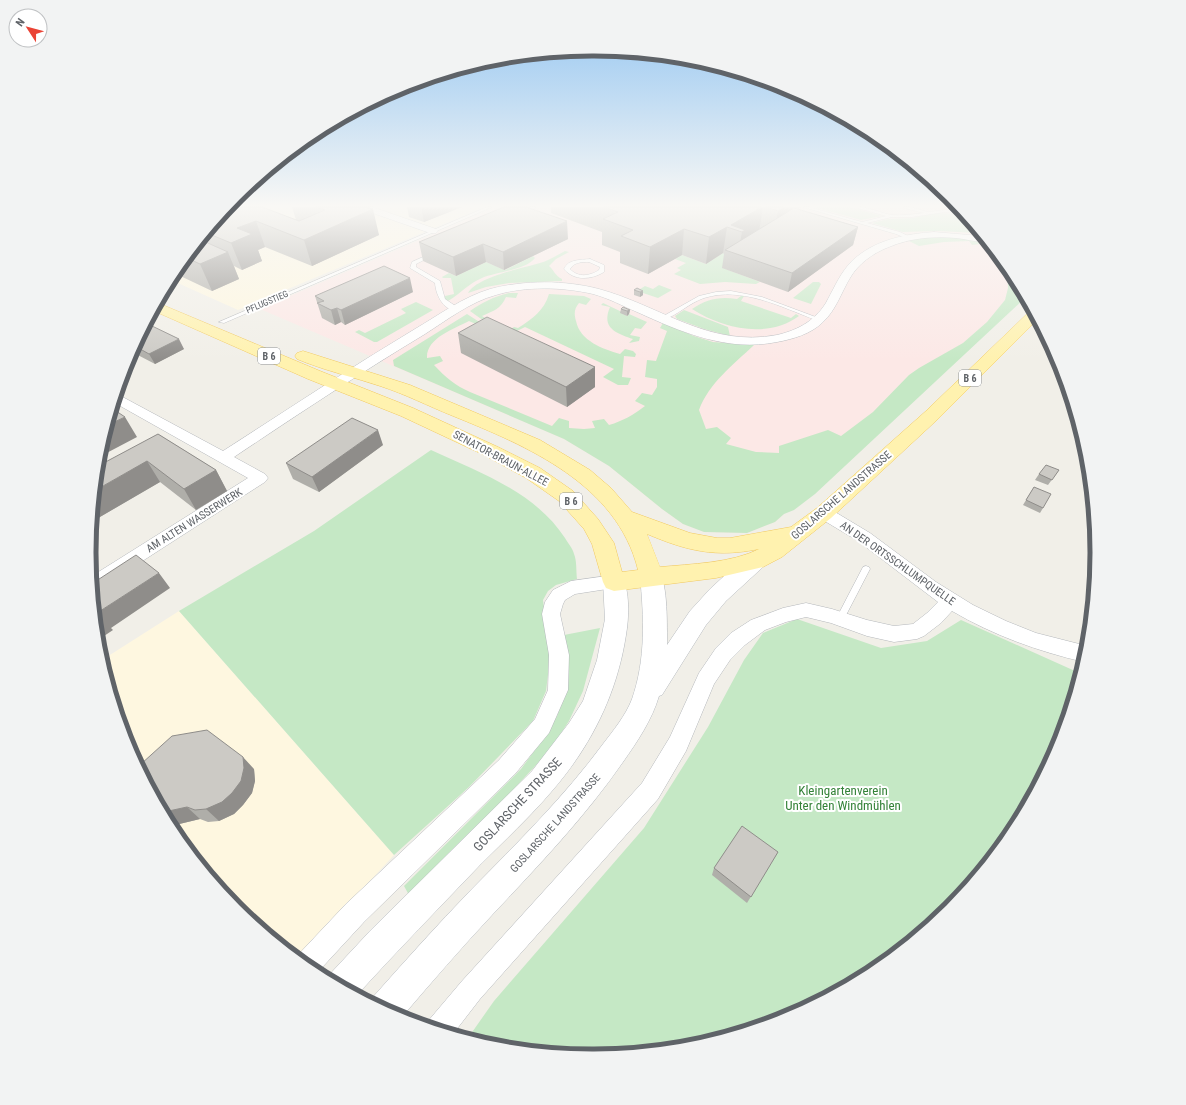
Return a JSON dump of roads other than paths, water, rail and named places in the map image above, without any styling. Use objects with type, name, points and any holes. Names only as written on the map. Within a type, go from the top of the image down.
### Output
[{"type":"main road","name":"SENATOR-BRAUN-ALLEE","points":[[166,299],[314,361],[386,382],[476,418],[541,450],[576,470],[594,485],[625,516],[637,536],[646,558],[651,576]]},
{"type":"main road","name":"SENATOR-BRAUN-ALLEE","points":[[160,309],[336,384],[407,412],[492,451],[549,483],[575,504],[592,524],[603,543],[614,582]]},
{"type":"main road","name":"GOSLARSCHE LANDSTRASSE","points":[[389,1005],[462,923],[576,802],[601,771],[625,736],[644,700],[654,656],[656,616],[651,576],[716,569],[755,560],[774,551],[824,512],[932,415],[1030,318]]},
{"type":"main road","name":"B 6","points":[[625,516],[668,534],[695,542],[730,546],[801,531]]},
{"type":"main road","points":[[644,700],[698,618],[718,595],[755,560]]},
{"type":"main road","name":"B 6","points":[[614,582],[651,576]]},
{"type":"main road","name":"GOSLARSCHE STRASSE","points":[[345,982],[382,943],[542,781],[579,732],[594,706],[610,660],[617,619],[614,582]]},
{"type":"street","points":[[224,457],[382,354],[474,300],[495,292],[523,288],[552,287],[602,293],[707,336],[747,341],[769,339],[793,334],[807,327],[818,319],[828,309],[842,280],[857,262],[862,259]]},
{"type":"street","name":"AM ALTEN WASSERWERK","points":[[98,581],[260,478],[121,401]]},
{"type":"street","points":[[160,438],[174,430]]},
{"type":"street","name":"AN DER ORTSSCHLUMPQUELLE","points":[[824,512],[870,541],[950,601],[1021,636],[1079,653]]},
{"type":"street","points":[[310,960],[355,913],[508,766],[542,726],[558,690],[559,655],[551,614],[554,602],[559,595],[571,588],[614,582]]},
{"type":"street","points":[[443,1026],[471,990],[650,791],[678,744],[706,679],[723,654],[738,639],[758,624],[782,615],[806,610],[867,628],[894,634],[917,630],[934,618],[950,601]]},
{"type":"lane","name":"PFLUGSTIEG","points":[[222,322],[369,259]]},
{"type":"lane","points":[[424,259],[414,263],[413,268],[438,282],[439,294],[442,301],[458,310]]},
{"type":"lane","points":[[585,260],[596,262],[602,266],[602,271],[599,274],[582,276],[572,274],[568,269],[568,266],[574,262],[585,260]]},
{"type":"lane","points":[[577,289],[582,276]]},
{"type":"lane","points":[[663,318],[702,297],[713,294],[736,293],[763,299],[818,319]]},
{"type":"lane","points":[[840,619],[866,569]]},
{"type":"park label","name":"Kleingartenverein Unter den Windmühlen","points":[[843,798]]}]
